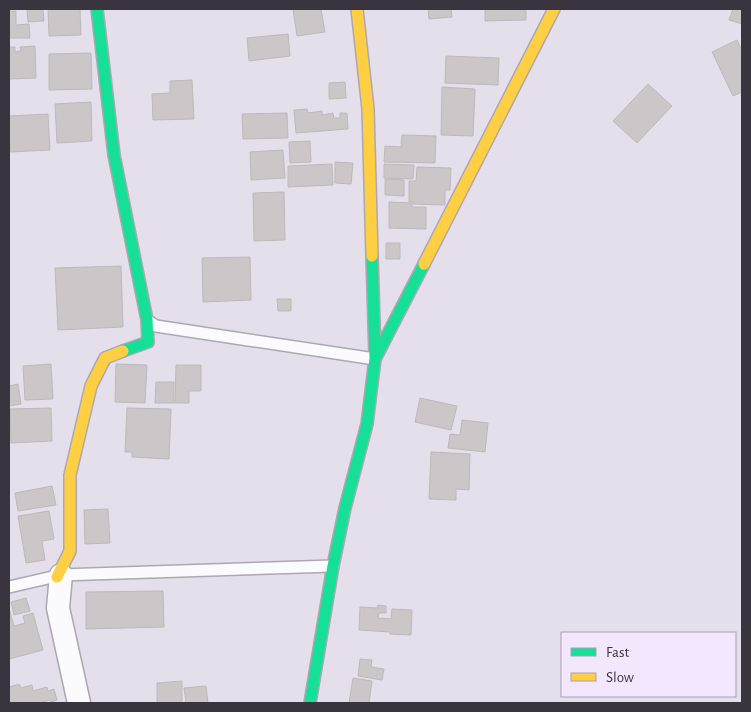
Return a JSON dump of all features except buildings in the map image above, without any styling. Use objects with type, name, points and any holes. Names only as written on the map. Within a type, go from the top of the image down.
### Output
[{"type":"street","points":[[78,703],[58,608],[59,576],[70,551],[70,476],[91,386],[106,358],[148,342],[147,320],[114,155],[97,9]]},
{"type":"street","points":[[310,703],[333,566],[345,508],[367,424],[375,359],[368,109],[357,9]]},
{"type":"street","points":[[375,359],[554,9]]},
{"type":"lane","points":[[147,320],[156,326],[375,359]]},
{"type":"lane","points":[[9,587],[59,576],[333,566]]},
{"type":"traffic: fast","points":[[97,9],[114,155],[147,320],[148,342],[123,351]]},
{"type":"traffic: fast","points":[[372,256],[375,357]]},
{"type":"traffic: fast","points":[[310,703],[333,566],[345,508],[367,424],[375,359],[424,264]]},
{"type":"traffic: slow","points":[[357,9],[368,109],[372,256]]},
{"type":"traffic: slow","points":[[424,264],[554,9]]},
{"type":"traffic: slow","points":[[57,577],[70,551],[70,475],[91,386],[105,358],[123,351]]}]
